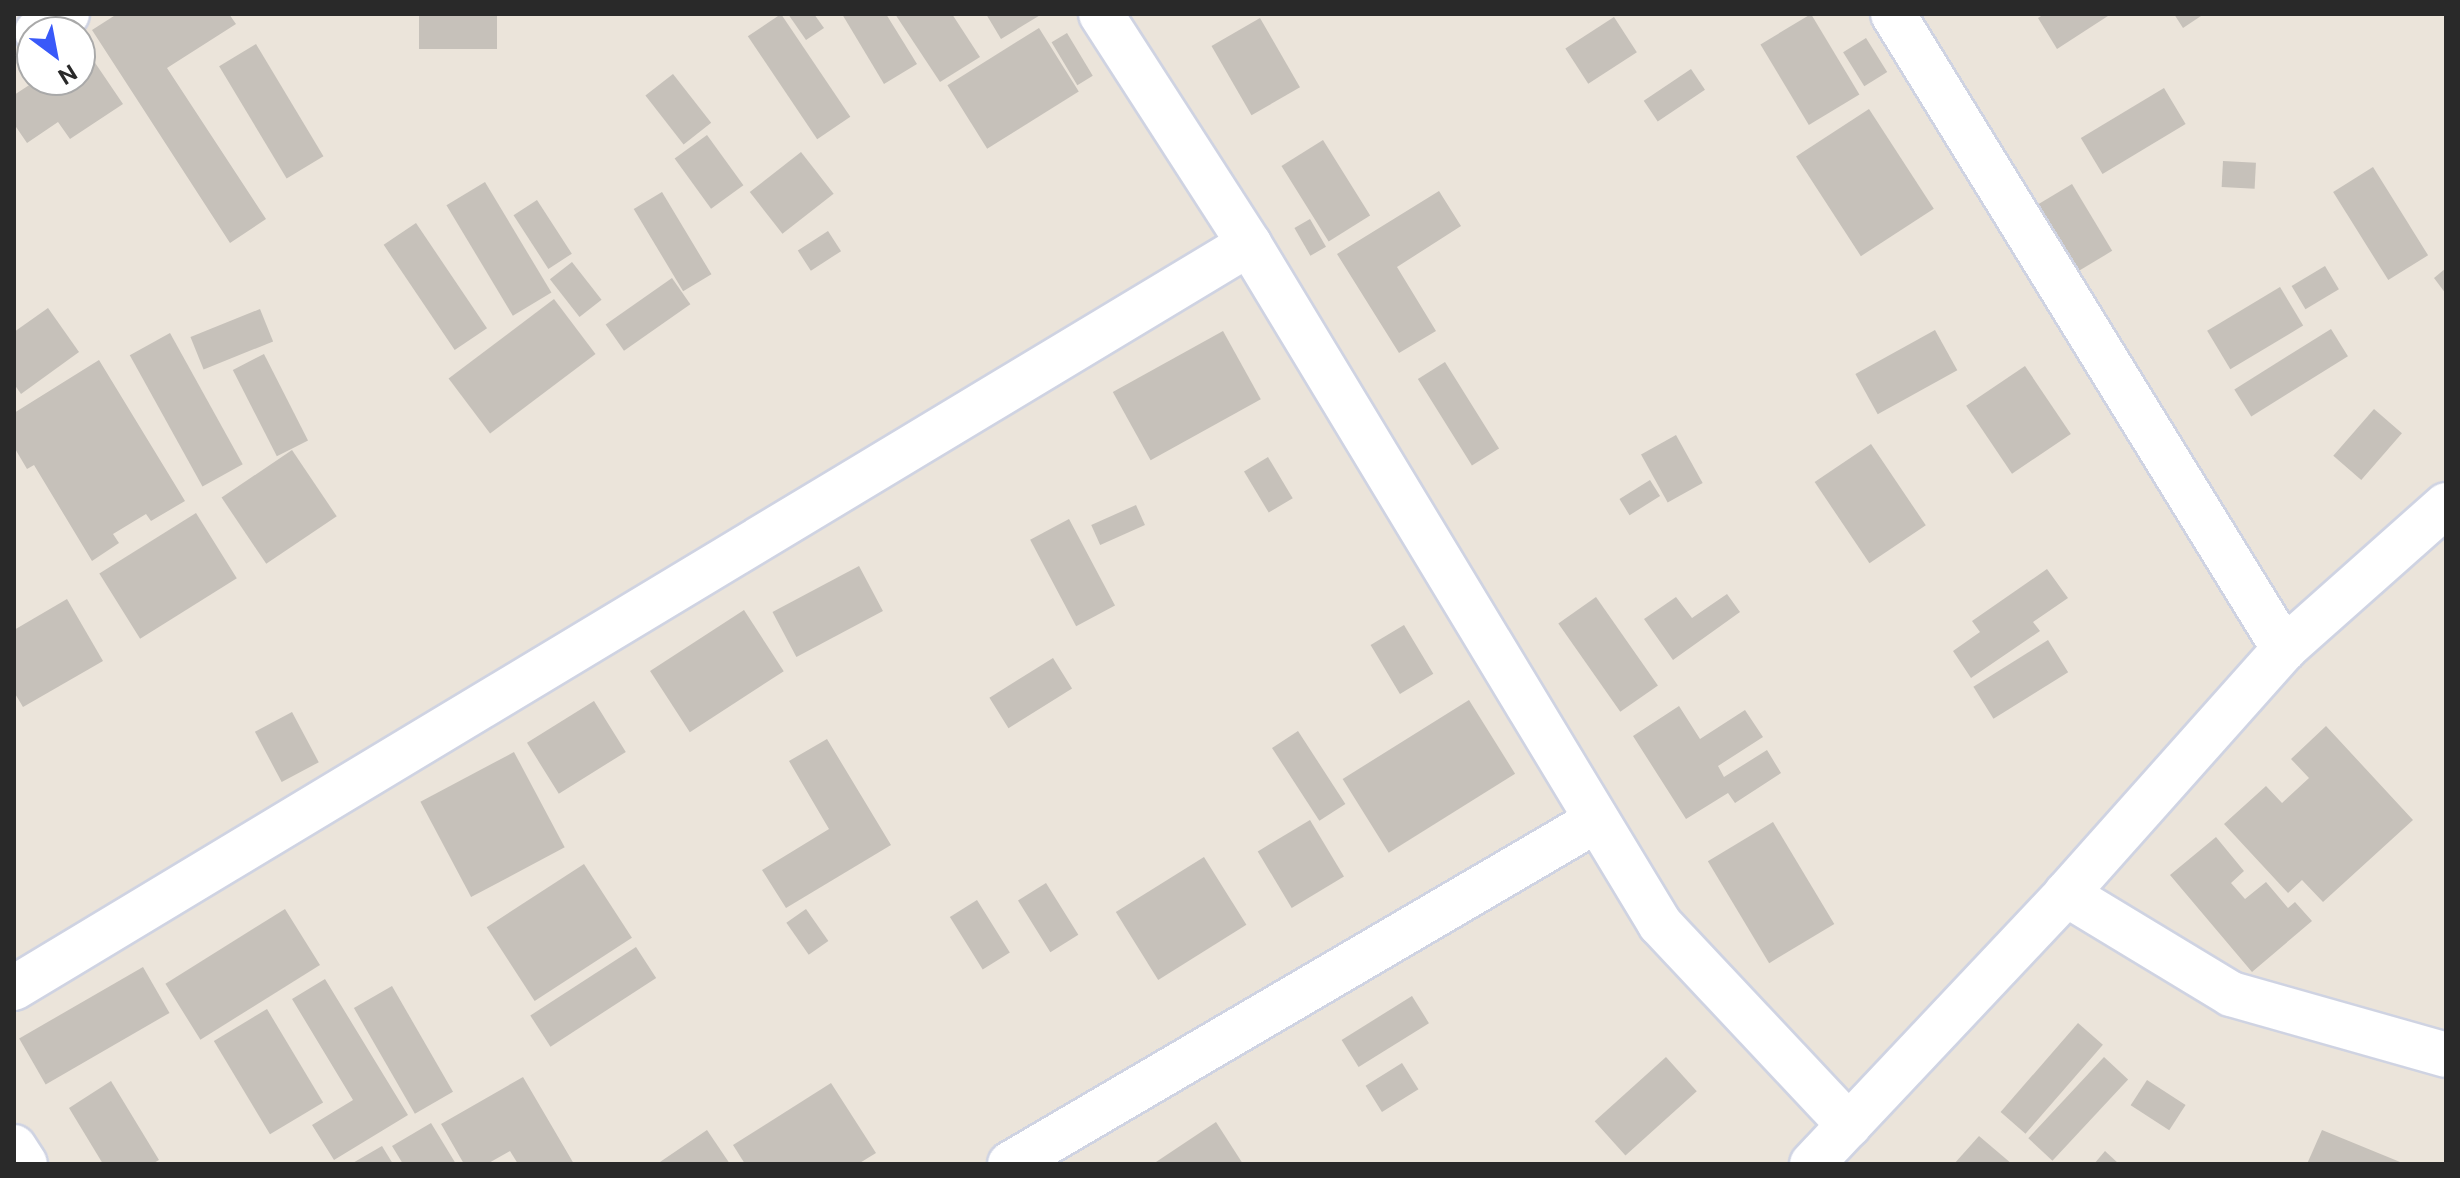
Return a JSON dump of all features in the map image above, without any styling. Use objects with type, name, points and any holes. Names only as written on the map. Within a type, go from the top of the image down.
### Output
[{"type":"street","points":[[1101,14],[1249,244],[1660,924],[1849,1125]]},
{"type":"street","points":[[1893,14],[2284,649]]},
{"type":"street","points":[[14,988],[1249,244]]},
{"type":"street","points":[[1812,1164],[2066,894],[2284,649],[2446,505]]},
{"type":"street","points":[[1010,1164],[1597,820]]},
{"type":"street","points":[[2066,894],[2231,994],[2446,1055]]},
{"type":"street","points":[[14,1147],[25,1164]]},
{"type":"building","points":[[117,14],[229,14],[236,24],[167,68],[266,219],[230,243],[96,36],[96,27]]},
{"type":"building","points":[[419,14],[497,14],[497,49],[419,49]]},
{"type":"building","points":[[781,14],[850,117],[817,139],[748,36]]},
{"type":"building","points":[[788,14],[814,14],[824,28],[806,40]]},
{"type":"building","points":[[842,14],[886,14],[917,64],[884,84]]},
{"type":"building","points":[[895,14],[952,14],[980,57],[940,82]]},
{"type":"building","points":[[986,14],[1042,14],[1001,39]]},
{"type":"building","points":[[1811,14],[1859,95],[1809,125],[1760,44]]},
{"type":"building","points":[[2044,14],[2111,14],[2057,49],[2038,18]]},
{"type":"building","points":[[2174,14],[2204,14],[2183,28]]},
{"type":"building","points":[[1614,17],[1637,52],[1588,84],[1565,49]]},
{"type":"building","points":[[1260,18],[1300,87],[1252,115],[1212,46]]},
{"type":"building","points":[[1039,28],[1079,92],[987,149],[947,85]]},
{"type":"building","points":[[1067,33],[1093,76],[1077,85],[1052,42]]},
{"type":"building","points":[[1866,38],[1887,72],[1864,86],[1843,52]]},
{"type":"building","points":[[256,44],[323,156],[287,178],[219,66]]},
{"type":"building","points":[[96,64],[123,104],[70,139],[58,122],[27,143],[14,124],[14,95],[96,96]]},
{"type":"building","points":[[1691,69],[1705,90],[1658,122],[1644,101]]},
{"type":"building","points":[[673,74],[711,123],[684,144],[645,96]]},
{"type":"building","points":[[2164,88],[2186,124],[2102,174],[2081,138]]},
{"type":"building","points":[[1869,109],[1934,209],[1861,256],[1796,156]]},
{"type":"building","points":[[707,135],[743,185],[711,209],[675,159]]},
{"type":"building","points":[[1323,140],[1370,215],[1329,241],[1281,166]]},
{"type":"building","points":[[801,152],[834,194],[782,234],[750,192]]},
{"type":"building","points":[[2223,161],[2256,163],[2255,189],[2222,187]]},
{"type":"building","points":[[2373,167],[2428,255],[2388,280],[2333,192]]},
{"type":"building","points":[[485,182],[551,293],[513,316],[446,205]]},
{"type":"building","points":[[2072,184],[2112,251],[2059,283],[2019,216]]},
{"type":"building","points":[[1439,191],[1461,226],[1397,267],[1436,331],[1399,353],[1337,254]]},
{"type":"building","points":[[662,192],[711,274],[683,291],[634,209]]},
{"type":"building","points":[[537,200],[572,254],[548,269],[514,215]]},
{"type":"building","points":[[1310,219],[1326,247],[1310,256],[1294,228]]},
{"type":"building","points":[[416,223],[487,328],[455,350],[384,245]]},
{"type":"building","points":[[828,231],[841,251],[811,271],[798,251]]},
{"type":"building","points":[[572,262],[602,300],[579,317],[550,279]]},
{"type":"building","points":[[2325,266],[2339,289],[2305,309],[2292,286]]},
{"type":"building","points":[[2446,268],[2446,294],[2434,278]]},
{"type":"building","points":[[672,278],[690,304],[624,351],[606,324]]},
{"type":"building","points":[[2280,287],[2303,326],[2230,369],[2207,331]]},
{"type":"building","points":[[554,299],[596,354],[490,434],[449,378]]},
{"type":"building","points":[[48,308],[79,352],[21,394],[14,384],[14,332]]},
{"type":"building","points":[[260,309],[273,341],[204,370],[190,337]]},
{"type":"building","points":[[2331,329],[2348,356],[2251,417],[2234,389]]},
{"type":"building","points":[[1935,330],[1957,370],[1878,414],[1855,374]]},
{"type":"building","points":[[1223,331],[1261,399],[1151,460],[1113,392]]},
{"type":"building","points":[[170,333],[243,464],[202,486],[130,355]]},
{"type":"building","points":[[264,354],[308,440],[277,456],[233,370]]},
{"type":"building","points":[[99,360],[185,501],[151,521],[146,514],[113,534],[119,543],[92,561],[34,465],[27,469],[14,447],[14,413]]},
{"type":"building","points":[[1445,362],[1499,449],[1472,465],[1418,379]]},
{"type":"building","points":[[2025,366],[2071,434],[2012,474],[1966,406]]},
{"type":"building","points":[[2374,409],[2402,433],[2361,480],[2333,456]]},
{"type":"building","points":[[1676,435],[1703,483],[1668,502],[1641,454]]},
{"type":"building","points":[[1871,444],[1926,525],[1869,563],[1815,482]]},
{"type":"building","points":[[292,450],[337,516],[266,564],[222,498]]},
{"type":"building","points":[[1268,457],[1293,498],[1269,513],[1244,471]]},
{"type":"building","points":[[1650,480],[1660,496],[1630,515],[1619,499]]},
{"type":"building","points":[[1136,505],[1145,525],[1100,545],[1091,525]]},
{"type":"building","points":[[196,513],[237,578],[140,639],[99,573]]},
{"type":"building","points":[[1069,519],[1115,606],[1076,626],[1030,540]]},
{"type":"building","points":[[859,566],[883,611],[796,657],[772,612]]},
{"type":"building","points":[[2047,569],[2068,598],[2033,622],[2040,631],[1971,678],[1953,651],[1980,632],[1972,621]]},
{"type":"building","points":[[1727,594],[1740,612],[1673,660],[1644,619],[1676,597],[1692,618]]},
{"type":"building","points":[[1596,597],[1658,685],[1620,712],[1558,623]]},
{"type":"building","points":[[67,599],[103,661],[23,707],[14,692],[14,630]]},
{"type":"building","points":[[744,610],[784,671],[690,732],[650,671]]},
{"type":"building","points":[[1404,625],[1433,674],[1400,694],[1371,645]]},
{"type":"building","points":[[2048,640],[2068,672],[1994,719],[1973,687]]},
{"type":"building","points":[[1053,658],[1072,689],[1008,728],[989,698]]},
{"type":"building","points":[[1469,700],[1515,774],[1389,853],[1343,779]]},
{"type":"building","points":[[594,701],[626,752],[559,794],[527,743]]},
{"type":"building","points":[[1679,706],[1700,739],[1745,710],[1763,737],[1718,766],[1724,777],[1767,750],[1781,773],[1735,803],[1728,793],[1686,819],[1633,736]]},
{"type":"building","points":[[292,712],[319,762],[282,782],[255,732]]},
{"type":"building","points":[[2326,726],[2413,820],[2323,902],[2302,880],[2288,893],[2224,824],[2266,786],[2282,803],[2309,778],[2291,759]]},
{"type":"building","points":[[1298,731],[1345,804],[1319,821],[1272,748]]},
{"type":"building","points":[[827,739],[891,845],[786,908],[762,870],[829,829],[789,761]]},
{"type":"building","points":[[514,752],[565,847],[471,897],[420,802]]},
{"type":"building","points":[[1310,820],[1344,877],[1292,908],[1258,851]]},
{"type":"building","points":[[1773,822],[1834,924],[1769,963],[1708,861]]},
{"type":"building","points":[[2216,837],[2244,871],[2231,883],[2245,899],[2266,882],[2288,908],[2295,902],[2312,921],[2252,972],[2170,875]]},
{"type":"building","points":[[1204,857],[1246,925],[1158,980],[1116,912]]},
{"type":"building","points":[[584,864],[632,938],[535,1001],[487,927]]},
{"type":"building","points":[[1046,883],[1078,935],[1050,952],[1018,900]]},
{"type":"building","points":[[977,900],[1010,953],[983,970],[950,917]]},
{"type":"building","points":[[285,909],[320,965],[200,1040],[165,984]]},
{"type":"building","points":[[806,909],[828,941],[809,955],[786,923]]},
{"type":"building","points":[[636,947],[656,978],[550,1047],[530,1016]]},
{"type":"building","points":[[143,967],[170,1013],[46,1084],[19,1038]]},
{"type":"building","points":[[325,979],[408,1115],[334,1160],[312,1125],[353,1100],[292,999]]},
{"type":"building","points":[[392,986],[453,1092],[415,1114],[354,1008]]},
{"type":"building","points":[[1412,996],[1429,1023],[1359,1067],[1342,1040]]},
{"type":"building","points":[[267,1009],[323,1102],[270,1134],[214,1041]]},
{"type":"building","points":[[2078,1023],[2103,1045],[2025,1134],[2001,1112]]},
{"type":"building","points":[[1666,1057],[1697,1091],[1625,1155],[1595,1121]]},
{"type":"building","points":[[2104,1057],[2128,1080],[2052,1161],[2028,1138]]},
{"type":"building","points":[[1402,1063],[1418,1089],[1382,1112],[1366,1086]]},
{"type":"building","points":[[523,1077],[574,1164],[518,1164],[510,1151],[487,1164],[464,1164],[441,1124]]},
{"type":"building","points":[[2147,1080],[2186,1105],[2169,1130],[2131,1105]]},
{"type":"building","points":[[111,1081],[159,1160],[152,1164],[103,1164],[69,1108]]},
{"type":"building","points":[[831,1083],[876,1153],[858,1164],[745,1164],[733,1145]]},
{"type":"building","points":[[1216,1122],[1243,1164],[1153,1164]]},
{"type":"building","points":[[431,1123],[456,1164],[403,1164],[392,1146]]},
{"type":"building","points":[[707,1130],[730,1164],[657,1164]]},
{"type":"building","points":[[2322,1130],[2405,1164],[2307,1164]]},
{"type":"building","points":[[1979,1136],[2012,1164],[1954,1164]]},
{"type":"building","points":[[382,1146],[393,1164],[351,1164]]},
{"type":"building","points":[[2105,1151],[2119,1164],[2094,1164]]}]
